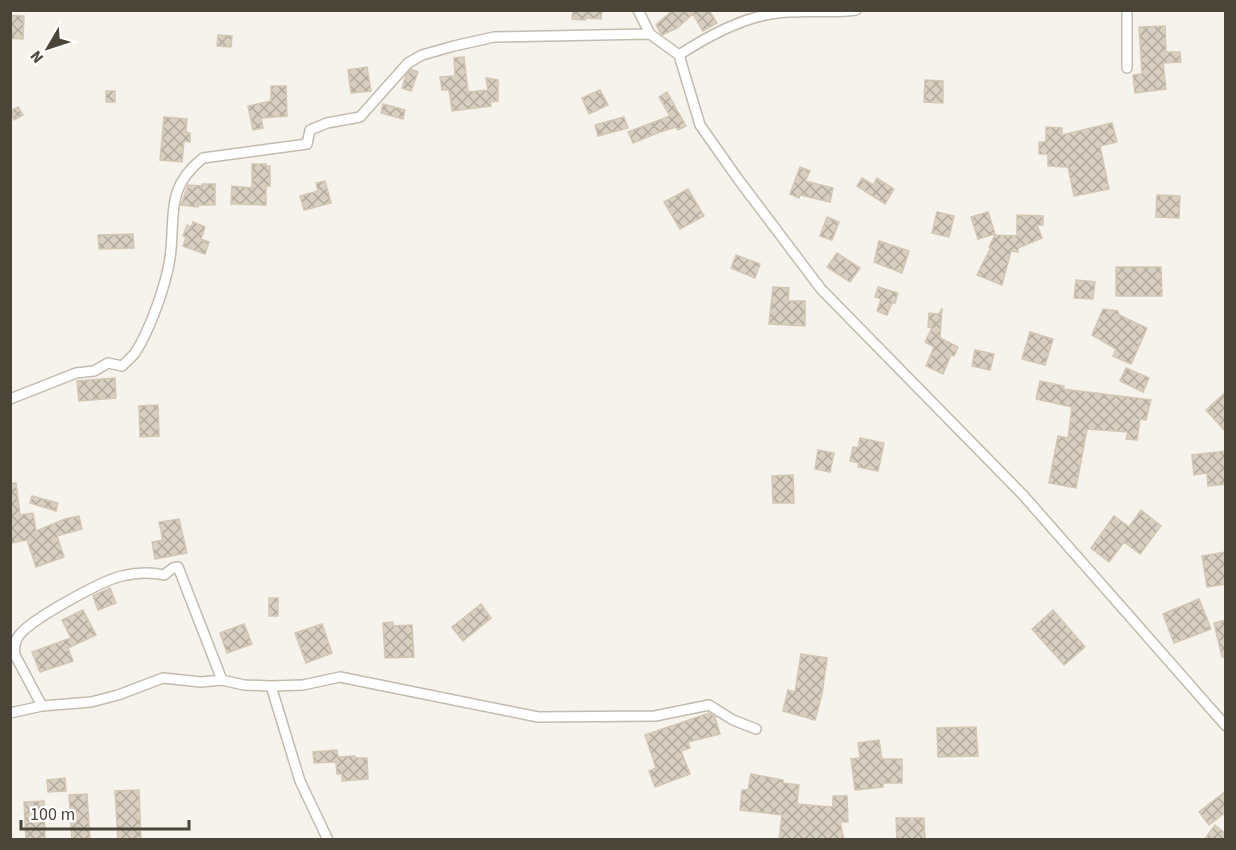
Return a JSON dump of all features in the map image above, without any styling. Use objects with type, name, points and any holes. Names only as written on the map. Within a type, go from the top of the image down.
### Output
[{"type":"street","points":[[638,10],[650,34],[679,55],[700,125],[821,289],[1023,495],[1226,726]]},
{"type":"street","points":[[679,55],[699,42],[757,16],[779,12],[825,13],[856,10]]},
{"type":"street","points":[[1127,10],[1127,69]]},
{"type":"street","points":[[10,399],[76,373],[94,371],[108,363],[122,366],[134,354],[150,324],[165,278],[170,258],[171,216],[179,183],[190,168],[203,158],[307,144],[310,130],[327,123],[360,117],[408,63],[422,55],[454,46],[494,37],[650,34]]},
{"type":"street","points":[[42,706],[15,655],[14,645],[19,635],[57,607],[95,587],[122,576],[156,573],[164,575],[178,567],[222,680]]},
{"type":"street","points":[[10,713],[42,706],[91,702],[118,696],[163,678],[201,682],[222,680],[244,685],[271,686],[303,685],[340,677],[538,717],[655,716],[709,705],[733,720],[756,729]]},
{"type":"street","points":[[271,686],[300,781],[328,840]]},
{"type":"building","points":[[573,10],[602,10],[601,19],[572,19]]},
{"type":"building","points":[[673,10],[709,10],[717,23],[703,31],[693,14],[677,28],[662,35],[656,25]]},
{"type":"building","points":[[10,15],[24,16],[23,39],[10,38]]},
{"type":"building","points":[[1165,26],[1166,52],[1180,52],[1181,62],[1163,63],[1166,89],[1135,93],[1133,75],[1142,74],[1139,27]]},
{"type":"building","points":[[218,35],[232,36],[231,47],[217,46]]},
{"type":"building","points":[[464,57],[468,92],[488,90],[486,78],[498,80],[498,101],[490,102],[491,106],[452,111],[449,90],[442,90],[440,77],[455,76],[454,58]]},
{"type":"building","points":[[367,67],[371,91],[351,93],[348,70]]},
{"type":"building","points":[[411,69],[418,72],[411,91],[402,88],[406,75]]},
{"type":"building","points":[[925,80],[943,81],[943,103],[924,102]]},
{"type":"building","points":[[271,86],[286,86],[287,116],[261,118],[263,128],[253,130],[248,106],[271,101]]},
{"type":"building","points":[[600,90],[608,105],[589,114],[582,98]]},
{"type":"building","points":[[106,91],[115,91],[115,102],[106,102]]},
{"type":"building","points":[[667,92],[686,126],[678,130],[676,127],[660,132],[633,143],[628,132],[670,116],[659,97]]},
{"type":"building","points":[[383,104],[405,110],[403,119],[381,113]]},
{"type":"building","points":[[18,107],[23,115],[14,120],[10,111]]},
{"type":"building","points":[[164,117],[187,119],[186,132],[190,133],[190,142],[184,141],[182,162],[160,160]]},
{"type":"building","points":[[624,117],[628,128],[598,136],[595,125]]},
{"type":"building","points":[[1112,123],[1117,142],[1100,146],[1109,189],[1074,196],[1068,167],[1048,166],[1048,154],[1039,154],[1039,142],[1046,142],[1046,127],[1062,128],[1062,135]]},
{"type":"building","points":[[252,164],[270,166],[270,186],[266,186],[266,205],[231,204],[232,186],[252,188]]},
{"type":"building","points":[[800,167],[810,171],[805,181],[833,188],[830,202],[800,195],[799,198],[790,194]]},
{"type":"building","points":[[862,178],[873,185],[877,178],[894,189],[885,204],[857,186]]},
{"type":"building","points":[[325,181],[331,203],[304,210],[300,196],[318,191],[316,183]]},
{"type":"building","points":[[202,184],[215,184],[215,205],[198,205],[198,207],[181,205],[188,185],[202,186]]},
{"type":"building","points":[[688,189],[704,216],[680,229],[664,202]]},
{"type":"building","points":[[1157,195],[1180,196],[1179,218],[1156,217]]},
{"type":"building","points":[[937,212],[954,216],[949,237],[932,233]]},
{"type":"building","points":[[988,212],[995,234],[978,239],[971,217]]},
{"type":"building","points":[[1017,215],[1043,216],[1043,225],[1037,225],[1042,238],[1018,248],[1018,252],[1011,251],[1002,285],[977,275],[995,235],[1017,236]]},
{"type":"building","points":[[827,217],[839,222],[832,240],[820,236]]},
{"type":"building","points":[[193,222],[205,227],[201,239],[209,242],[205,254],[183,246],[186,237],[183,236],[187,225],[191,227]]},
{"type":"building","points":[[133,234],[134,248],[99,249],[98,235]]},
{"type":"building","points":[[879,241],[909,251],[902,273],[874,262]]},
{"type":"building","points":[[837,253],[860,268],[850,282],[827,267]]},
{"type":"building","points":[[736,255],[760,264],[755,278],[731,268]]},
{"type":"building","points":[[1116,267],[1161,267],[1162,296],[1116,296]]},
{"type":"building","points":[[1076,280],[1095,282],[1093,299],[1074,298]]},
{"type":"building","points":[[773,287],[789,288],[788,301],[805,301],[805,326],[769,324]]},
{"type":"building","points":[[878,287],[898,293],[887,315],[877,311],[881,299],[875,297]]},
{"type":"building","points":[[942,308],[940,338],[958,347],[954,356],[951,355],[943,374],[926,366],[934,347],[925,342],[932,328],[928,327],[929,313],[939,314]]},
{"type":"building","points":[[1103,309],[1118,311],[1119,315],[1147,328],[1131,364],[1113,356],[1116,349],[1092,335]]},
{"type":"building","points":[[1030,332],[1053,339],[1045,365],[1022,359]]},
{"type":"building","points":[[975,350],[994,354],[990,370],[972,366]]},
{"type":"building","points":[[1126,368],[1149,378],[1143,392],[1120,381]]},
{"type":"building","points":[[115,378],[116,398],[79,401],[77,381]]},
{"type":"building","points":[[1040,381],[1064,386],[1063,389],[1151,400],[1146,420],[1140,419],[1137,440],[1126,439],[1128,432],[1087,429],[1076,488],[1049,483],[1058,436],[1068,438],[1072,407],[1036,399]]},
{"type":"building","points":[[1226,392],[1226,432],[1206,410]]},
{"type":"building","points":[[158,405],[159,436],[140,437],[139,406]]},
{"type":"building","points":[[860,438],[884,443],[878,471],[858,467],[859,463],[850,461],[853,447],[858,448]]},
{"type":"building","points":[[818,450],[834,453],[830,472],[815,469]]},
{"type":"building","points":[[1226,451],[1226,484],[1208,486],[1207,473],[1194,475],[1192,455]]},
{"type":"building","points":[[793,475],[794,503],[773,503],[772,476]]},
{"type":"building","points":[[10,483],[16,483],[20,515],[33,513],[36,531],[79,516],[82,529],[57,536],[64,557],[36,567],[27,540],[10,543]]},
{"type":"building","points":[[32,496],[58,503],[56,511],[30,503]]},
{"type":"building","points":[[1141,510],[1161,526],[1140,554],[1124,542],[1109,562],[1091,548],[1114,516],[1129,527]]},
{"type":"building","points":[[179,519],[187,553],[155,559],[152,542],[163,540],[159,522]]},
{"type":"building","points":[[1226,552],[1226,584],[1207,587],[1202,556]]},
{"type":"building","points":[[110,588],[116,603],[98,610],[93,596]]},
{"type":"building","points":[[269,598],[278,598],[278,616],[269,616]]},
{"type":"building","points":[[1199,599],[1211,629],[1174,643],[1163,614]]},
{"type":"building","points":[[481,604],[491,618],[463,641],[452,627]]},
{"type":"building","points":[[83,610],[96,635],[68,648],[73,661],[40,672],[32,652],[71,638],[62,620]]},
{"type":"building","points":[[1053,610],[1085,647],[1064,665],[1032,629]]},
{"type":"building","points":[[1226,620],[1226,657],[1222,657],[1214,623]]},
{"type":"building","points":[[393,622],[393,626],[412,625],[414,657],[385,658],[383,623]]},
{"type":"building","points":[[244,624],[252,644],[227,653],[220,633]]},
{"type":"building","points":[[322,624],[332,653],[306,663],[295,633]]},
{"type":"building","points":[[801,654],[827,658],[822,694],[815,720],[783,711],[788,690],[795,692]]},
{"type":"building","points":[[709,713],[715,717],[720,734],[688,742],[690,748],[681,751],[690,774],[655,787],[649,771],[656,768],[645,735]]},
{"type":"building","points":[[976,727],[978,756],[938,757],[937,728]]},
{"type":"building","points":[[879,740],[882,759],[902,759],[902,783],[883,783],[883,787],[855,790],[851,759],[860,758],[858,743]]},
{"type":"building","points":[[337,750],[338,757],[367,758],[368,779],[342,781],[342,774],[337,774],[336,762],[314,763],[313,752]]},
{"type":"building","points":[[751,774],[799,785],[797,804],[833,807],[833,796],[847,796],[848,822],[840,822],[844,840],[779,840],[782,815],[740,810],[742,790],[748,790]]},
{"type":"building","points":[[65,778],[66,791],[48,792],[47,780]]},
{"type":"building","points":[[139,790],[141,840],[118,840],[115,791]]},
{"type":"building","points":[[1226,791],[1226,812],[1209,825],[1199,812]]},
{"type":"building","points":[[87,794],[90,840],[72,840],[69,795]]},
{"type":"building","points":[[44,801],[45,840],[26,840],[24,802]]},
{"type":"building","points":[[896,818],[924,818],[925,840],[897,840]]},
{"type":"building","points":[[1215,825],[1226,834],[1226,840],[1204,840]]}]
